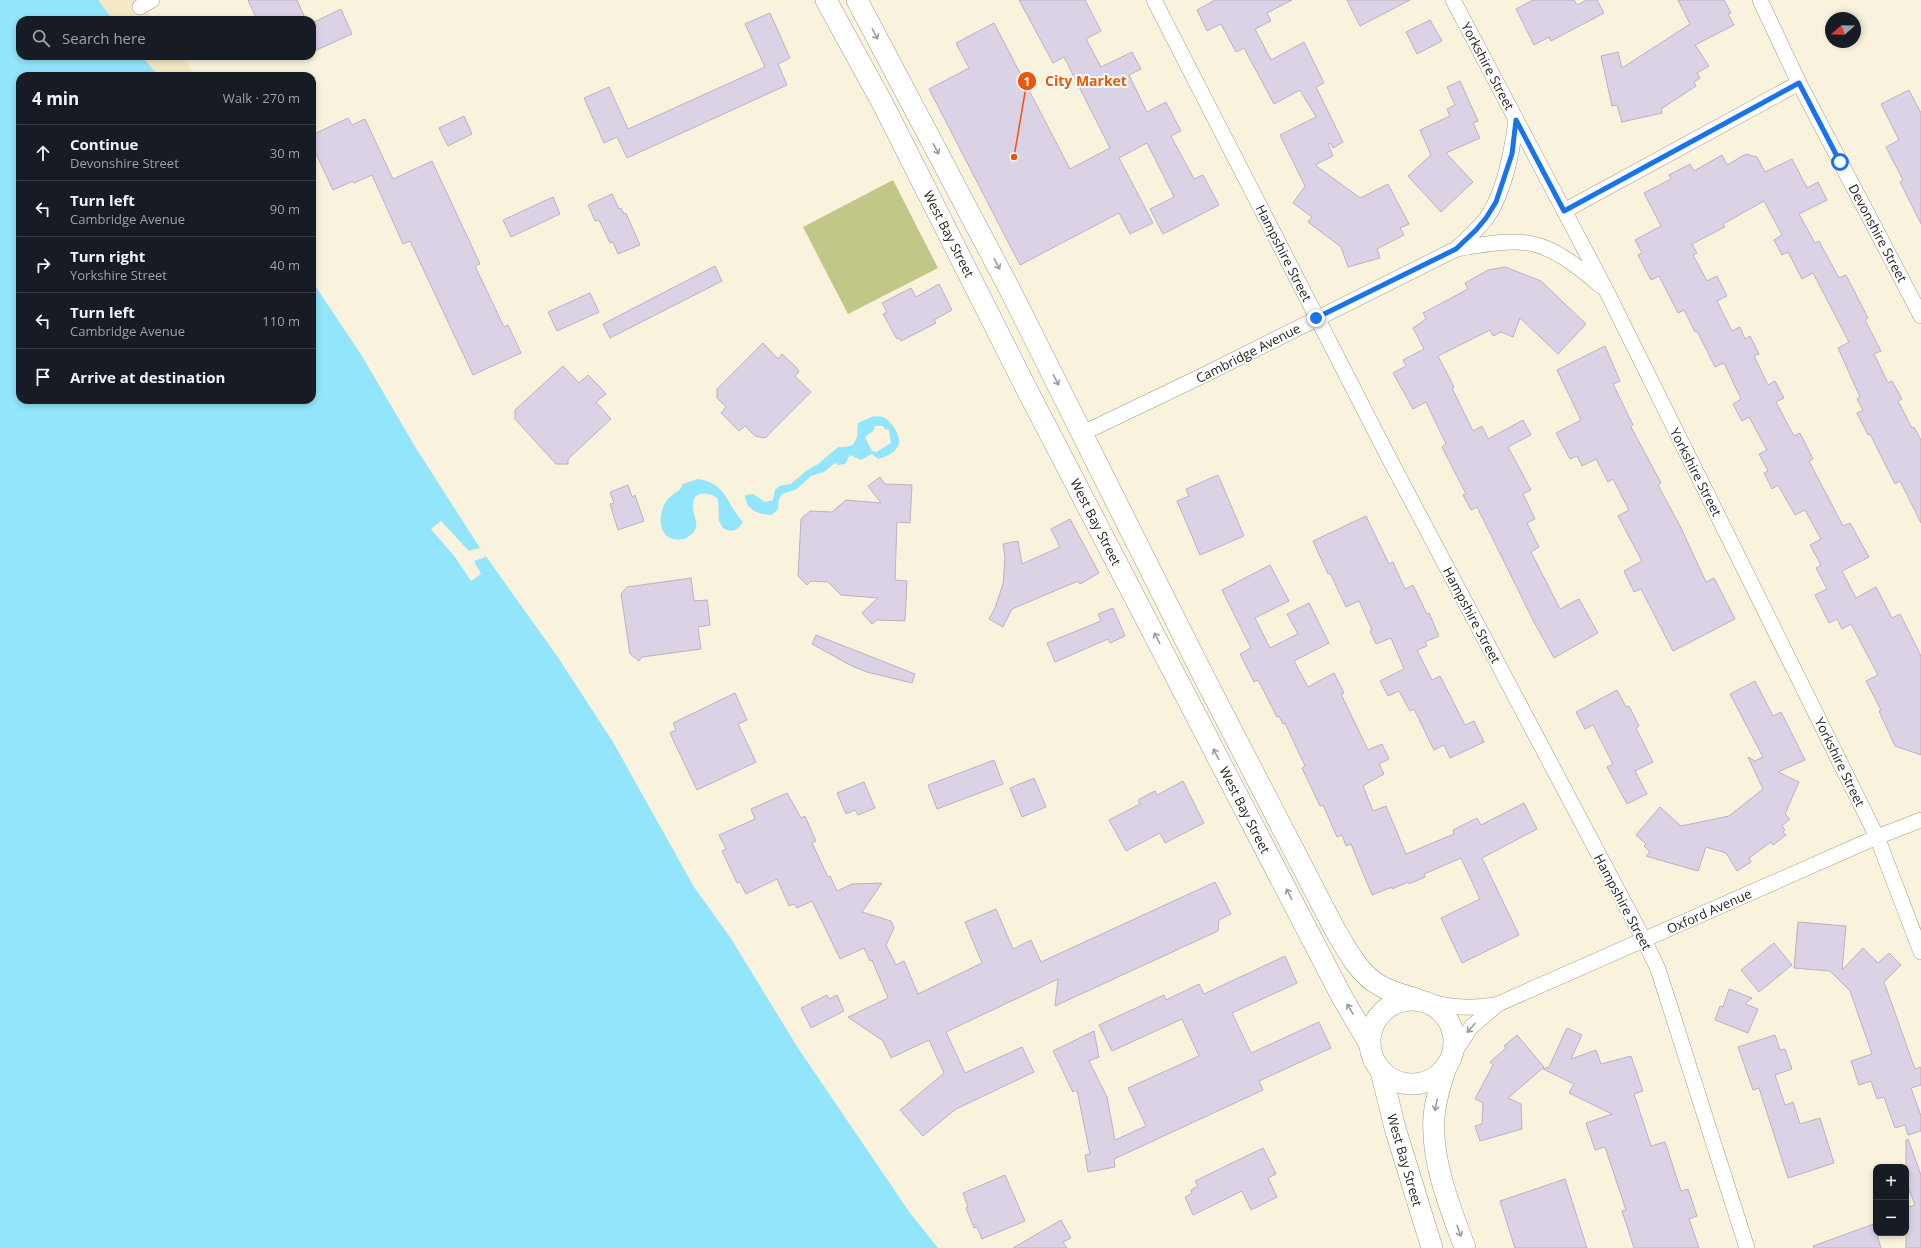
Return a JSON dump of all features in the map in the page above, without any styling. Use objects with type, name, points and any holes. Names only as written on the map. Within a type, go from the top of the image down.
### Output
[{"type":"main road","name":"West Bay Street","points":[[826,0],[885,108],[1024,384],[1339,990],[1369,1043]]},
{"type":"main road","name":"West Bay Street","points":[[857,0],[1006,281],[1204,677],[1334,928],[1348,952],[1365,974],[1378,985],[1389,991],[1422,1000]]},
{"type":"main road","points":[[1449,1062],[1439,1075],[1429,1080],[1413,1084],[1395,1081],[1381,1071],[1372,1055],[1369,1043],[1371,1028],[1382,1011],[1400,1001],[1422,1000],[1442,1012],[1451,1026],[1454,1042],[1449,1062],[1435,1106],[1434,1130],[1443,1181],[1465,1248]]},
{"type":"main road","name":"West Bay Street","points":[[1381,1071],[1395,1128],[1432,1248]]},
{"type":"street","name":"Hampshire Street","points":[[1154,0],[1316,318],[1658,969],[1747,1248]]},
{"type":"street","name":"Yorkshire Street","points":[[1453,0],[1606,290],[1877,837],[1921,952]]},
{"type":"street","name":"Devonshire Street","points":[[1760,0],[1799,83],[1921,316]]},
{"type":"street","points":[[1564,211],[1799,83]]},
{"type":"street","name":"Cambridge Avenue","points":[[1456,249],[1486,218],[1496,202],[1512,154],[1516,120]]},
{"type":"street","name":"Cambridge Avenue","points":[[1083,433],[1206,374],[1456,249],[1495,242],[1516,241],[1536,243],[1555,251],[1606,290]]},
{"type":"street","name":"Oxford Avenue","points":[[1449,1062],[1471,1027],[1498,1004],[1877,837],[1921,820]]},
{"type":"street","name":"Oxford Avenue","points":[[1422,1000],[1445,1006],[1463,1008],[1498,1004]]},
{"type":"green space","points":[[893,180],[938,268],[848,314],[803,227]]},
{"type":"sand","points":[[76,0],[137,0],[151,16],[88,16]]},
{"type":"sand","points":[[106,60],[185,60],[193,72],[113,72]]},
{"type":"water","points":[[0,0],[98,0],[110,16],[16,16],[16,60],[145,60],[155,72],[16,72],[16,404],[316,404],[316,287],[362,356],[414,445],[480,548],[557,656],[613,742],[694,887],[730,937],[798,1048],[910,1213],[938,1248],[0,1248]]},
{"type":"water","points":[[874,416],[883,417],[890,422],[898,435],[899,444],[897,448],[891,454],[878,459],[872,454],[861,460],[850,455],[845,464],[838,465],[835,463],[824,472],[811,476],[797,489],[782,494],[779,499],[778,509],[772,515],[762,514],[750,508],[745,495],[753,494],[765,502],[773,500],[775,490],[779,486],[791,484],[838,447],[853,445],[857,437],[858,423]],"holes":[[[875,426],[883,426],[885,429],[889,430],[891,443],[876,452],[872,451],[865,437],[873,431]]]},
{"type":"water","points":[[698,479],[708,481],[715,485],[725,495],[743,522],[737,529],[732,531],[723,528],[719,521],[718,499],[711,495],[700,494],[696,496],[693,503],[696,522],[695,530],[685,539],[671,538],[665,534],[661,525],[661,515],[664,504],[680,489],[683,484]]},
{"type":"pier","points":[[441,521],[469,551],[480,548],[486,557],[474,561],[481,574],[471,581],[455,557],[431,529]]},
{"type":"building","points":[[248,0],[297,0],[304,16],[255,16]]},
{"type":"building","points":[[1019,0],[1085,0],[1101,31],[1086,39],[1101,67],[1132,52],[1141,69],[1129,75],[1147,112],[1166,102],[1181,131],[1171,136],[1194,179],[1203,175],[1219,205],[1163,234],[1150,209],[1174,197],[1147,143],[1119,158],[1153,223],[1130,234],[1119,213],[1020,265],[929,89],[969,68],[956,43],[994,23],[1070,169],[1110,148],[1064,57],[1053,63]]},
{"type":"building","points":[[1215,0],[1292,0],[1267,13],[1271,21],[1255,29],[1271,60],[1304,42],[1324,83],[1316,87],[1343,142],[1333,148],[1330,143],[1328,144],[1333,156],[1315,165],[1360,198],[1388,184],[1409,224],[1400,228],[1404,235],[1377,249],[1380,258],[1348,267],[1341,247],[1308,222],[1312,217],[1293,203],[1305,186],[1280,135],[1316,117],[1300,90],[1274,104],[1244,48],[1236,52],[1221,24],[1207,31],[1197,10]]},
{"type":"building","points":[[1347,0],[1410,0],[1360,26]]},
{"type":"building","points":[[1533,0],[1574,0],[1577,5],[1587,0],[1597,0],[1604,13],[1551,41],[1549,37],[1534,45],[1516,9]]},
{"type":"building","points":[[1678,0],[1724,0],[1731,13],[1728,14],[1734,25],[1695,45],[1709,66],[1697,73],[1700,78],[1694,82],[1696,86],[1661,109],[1662,113],[1622,122],[1617,105],[1612,106],[1601,56],[1618,52],[1622,68],[1690,24]]},
{"type":"building","points":[[341,9],[352,34],[316,50],[316,21]]},
{"type":"building","points":[[770,13],[790,58],[778,64],[787,85],[627,158],[617,137],[604,143],[584,98],[609,87],[628,129],[765,67],[745,24]]},
{"type":"building","points":[[1430,20],[1442,41],[1417,54],[1406,32]]},
{"type":"building","points":[[1460,81],[1478,121],[1473,123],[1480,138],[1446,153],[1473,182],[1441,212],[1408,176],[1431,155],[1420,130],[1450,116],[1447,109],[1455,105],[1447,87]]},
{"type":"building","points":[[1909,90],[1921,113],[1921,224],[1900,182],[1903,180],[1886,147],[1899,140],[1881,104]]},
{"type":"building","points":[[464,116],[472,134],[448,146],[439,128]]},
{"type":"building","points":[[348,118],[352,125],[365,119],[393,179],[432,161],[480,264],[475,266],[504,327],[508,325],[521,353],[473,375],[410,241],[403,244],[372,175],[354,183],[353,181],[333,190],[316,154],[316,133]]},
{"type":"building","points":[[1746,154],[1757,157],[1765,172],[1792,159],[1807,188],[1818,182],[1827,200],[1799,214],[1815,243],[1819,241],[1839,278],[1846,275],[1868,318],[1865,320],[1881,351],[1874,354],[1888,383],[1892,381],[1902,399],[1898,401],[1912,428],[1914,427],[1921,440],[1921,523],[1900,481],[1895,484],[1870,434],[1868,435],[1857,413],[1863,410],[1857,399],[1860,397],[1838,348],[1849,342],[1813,273],[1802,279],[1788,252],[1782,255],[1774,240],[1782,235],[1764,201],[1723,224],[1725,227],[1692,244],[1697,253],[1693,255],[1707,281],[1717,276],[1727,296],[1717,301],[1732,331],[1740,327],[1745,339],[1750,336],[1759,354],[1754,356],[1768,385],[1775,381],[1784,398],[1776,402],[1794,436],[1800,433],[1813,459],[1809,461],[1843,526],[1850,523],[1869,557],[1842,571],[1856,598],[1876,587],[1892,618],[1900,614],[1921,656],[1921,755],[1895,746],[1879,711],[1881,710],[1866,681],[1878,675],[1851,624],[1842,629],[1837,619],[1829,623],[1815,595],[1827,589],[1816,568],[1821,565],[1810,545],[1821,539],[1805,510],[1795,515],[1778,485],[1772,489],[1764,473],[1768,471],[1759,454],[1767,450],[1749,417],[1742,421],[1733,404],[1741,399],[1724,363],[1715,367],[1697,331],[1695,332],[1684,310],[1678,313],[1659,276],[1651,280],[1638,255],[1642,253],[1635,240],[1661,226],[1644,193],[1671,179],[1669,175],[1690,164],[1694,171],[1722,155],[1727,165]]},
{"type":"building","points":[[612,194],[619,209],[621,208],[624,214],[626,213],[640,245],[618,254],[613,242],[610,243],[599,220],[595,221],[588,205]]},
{"type":"building","points":[[553,197],[560,214],[511,237],[503,220]]},
{"type":"building","points":[[715,266],[722,281],[610,338],[603,324]]},
{"type":"building","points":[[1505,267],[1541,281],[1586,324],[1558,354],[1520,318],[1513,337],[1501,332],[1493,336],[1490,330],[1438,356],[1454,387],[1452,388],[1473,431],[1482,426],[1488,439],[1523,420],[1531,435],[1508,447],[1531,490],[1523,494],[1535,519],[1527,523],[1539,547],[1531,552],[1560,609],[1579,599],[1598,633],[1554,658],[1535,624],[1477,507],[1471,510],[1463,495],[1466,494],[1442,447],[1446,444],[1426,402],[1413,409],[1393,373],[1406,366],[1403,360],[1424,349],[1413,328],[1426,319],[1423,313],[1468,289],[1465,283],[1488,270]]},
{"type":"building","points":[[939,284],[952,310],[934,320],[936,323],[901,341],[900,338],[897,339],[883,314],[887,312],[882,303],[911,288],[916,297]]},
{"type":"building","points":[[590,293],[599,312],[557,331],[548,312]]},
{"type":"building","points":[[763,343],[778,359],[782,354],[796,367],[799,372],[795,376],[811,392],[765,438],[755,436],[745,426],[739,431],[721,413],[726,407],[717,398],[717,389]]},
{"type":"building","points":[[1605,346],[1620,381],[1613,384],[1633,425],[1631,427],[1661,483],[1658,485],[1681,528],[1706,582],[1714,578],[1735,619],[1673,651],[1641,589],[1634,592],[1624,571],[1642,561],[1618,516],[1629,510],[1613,479],[1608,482],[1596,459],[1582,466],[1577,456],[1570,459],[1556,433],[1581,420],[1557,370]]},
{"type":"building","points":[[563,366],[579,383],[588,375],[601,388],[606,394],[596,402],[611,419],[568,459],[568,464],[556,464],[515,419],[515,410]]},
{"type":"building","points":[[1218,475],[1244,536],[1200,555],[1177,501],[1189,496],[1186,489]]},
{"type":"building","points":[[880,477],[885,484],[912,485],[910,523],[897,522],[895,580],[907,581],[905,621],[877,620],[872,624],[862,613],[878,598],[841,595],[828,582],[811,581],[807,585],[798,576],[801,519],[810,511],[832,512],[846,500],[881,503],[868,486]]},
{"type":"building","points":[[628,485],[632,497],[635,495],[644,521],[618,530],[610,504],[614,503],[610,492]]},
{"type":"building","points":[[1366,516],[1389,564],[1393,562],[1405,589],[1413,585],[1427,614],[1429,613],[1439,636],[1425,642],[1427,646],[1417,650],[1432,680],[1440,676],[1465,725],[1474,721],[1484,742],[1450,758],[1444,745],[1434,750],[1414,709],[1410,711],[1399,691],[1388,696],[1380,681],[1404,669],[1391,638],[1376,644],[1370,631],[1372,630],[1359,601],[1346,607],[1330,573],[1328,574],[1313,541]]},
{"type":"building","points":[[1070,519],[1099,573],[1080,584],[1078,581],[1012,609],[1003,627],[989,619],[995,608],[1003,584],[1005,557],[1003,544],[1018,541],[1022,564],[1060,547],[1051,529]]},
{"type":"building","points":[[1270,565],[1289,601],[1255,618],[1270,648],[1298,634],[1287,614],[1309,603],[1329,643],[1294,661],[1308,687],[1334,673],[1344,693],[1341,694],[1368,750],[1382,744],[1389,759],[1379,764],[1384,774],[1363,786],[1373,811],[1386,806],[1406,854],[1454,834],[1453,830],[1477,818],[1481,825],[1524,803],[1537,829],[1482,858],[1519,935],[1462,963],[1441,918],[1480,899],[1461,858],[1424,874],[1425,877],[1409,884],[1408,882],[1372,895],[1351,844],[1346,846],[1342,835],[1337,837],[1323,805],[1320,806],[1302,768],[1305,766],[1285,723],[1283,724],[1279,716],[1277,717],[1258,680],[1254,682],[1240,654],[1251,648],[1222,590]]},
{"type":"building","points":[[691,578],[694,601],[707,600],[708,606],[710,625],[698,627],[701,649],[642,657],[639,661],[630,654],[621,594],[627,587]]},
{"type":"building","points":[[1113,608],[1125,636],[1110,643],[1108,639],[1055,662],[1047,643],[1101,621],[1098,614]]},
{"type":"building","points":[[816,635],[915,674],[912,683],[867,672],[852,666],[812,644]]},
{"type":"building","points":[[1755,681],[1773,716],[1781,712],[1805,760],[1778,772],[1799,782],[1785,814],[1790,819],[1782,826],[1785,830],[1783,832],[1786,835],[1773,845],[1771,842],[1749,858],[1751,862],[1737,871],[1726,853],[1706,847],[1698,871],[1646,856],[1650,852],[1644,846],[1646,844],[1636,835],[1660,807],[1681,826],[1729,816],[1763,789],[1748,757],[1755,761],[1763,757],[1730,694]]},
{"type":"building","points":[[1617,690],[1626,707],[1629,706],[1639,726],[1636,728],[1653,762],[1635,771],[1647,794],[1627,804],[1607,767],[1613,764],[1593,725],[1585,729],[1576,712]]},
{"type":"building","points":[[735,693],[747,720],[738,724],[756,762],[697,790],[670,733],[676,730],[673,723]]},
{"type":"building","points":[[994,760],[1003,784],[937,809],[928,785]]},
{"type":"building","points":[[1034,778],[1046,807],[1022,817],[1010,788]]},
{"type":"building","points":[[1183,781],[1204,823],[1165,843],[1160,833],[1126,851],[1109,820],[1140,804],[1138,800],[1155,791],[1157,795]]},
{"type":"building","points":[[864,782],[875,808],[858,815],[855,810],[846,814],[837,793]]},
{"type":"building","points":[[787,793],[801,818],[805,816],[816,841],[812,843],[828,877],[830,876],[837,891],[852,884],[882,883],[862,912],[891,921],[894,928],[886,945],[896,965],[904,961],[918,994],[982,963],[965,922],[996,909],[1013,949],[1031,940],[1041,962],[1215,882],[1231,914],[1219,920],[1218,931],[1055,1006],[1058,979],[946,1032],[965,1073],[1022,1047],[1034,1072],[956,1109],[923,1136],[900,1110],[944,1073],[929,1040],[891,1058],[883,1041],[848,1017],[888,998],[872,960],[870,961],[864,948],[840,959],[812,901],[797,908],[794,904],[789,906],[777,879],[746,894],[740,882],[737,883],[722,851],[726,849],[719,835],[755,819],[751,809]]},
{"type":"building","points":[[1798,922],[1846,926],[1842,970],[1863,948],[1878,963],[1889,953],[1901,965],[1884,982],[1915,1069],[1921,1067],[1921,1085],[1911,1088],[1921,1116],[1921,1131],[1908,1135],[1905,1125],[1895,1128],[1884,1097],[1877,1099],[1871,1081],[1859,1085],[1851,1061],[1872,1054],[1850,991],[1830,971],[1794,968]]},
{"type":"building","points":[[1774,943],[1792,965],[1759,992],[1741,970]]},
{"type":"building","points":[[1285,956],[1297,983],[1232,1013],[1251,1053],[1319,1022],[1331,1048],[1259,1081],[1263,1090],[1114,1159],[1115,1167],[1088,1172],[1085,1155],[1090,1154],[1077,1090],[1073,1092],[1053,1051],[1094,1031],[1099,1057],[1089,1061],[1107,1097],[1115,1140],[1146,1126],[1128,1088],[1199,1056],[1182,1019],[1112,1051],[1099,1025],[1164,995],[1166,1000],[1199,984],[1204,994]]},
{"type":"building","points":[[1729,989],[1752,998],[1745,1004],[1758,1009],[1748,1033],[1715,1020],[1720,1006],[1723,1007]]},
{"type":"building","points":[[827,995],[829,999],[837,995],[844,1011],[811,1028],[801,1008]]},
{"type":"building","points":[[1567,1028],[1582,1035],[1571,1059],[1596,1050],[1601,1064],[1631,1056],[1643,1091],[1634,1094],[1651,1146],[1665,1142],[1681,1191],[1688,1189],[1697,1216],[1689,1219],[1699,1248],[1634,1248],[1622,1211],[1626,1210],[1605,1147],[1595,1150],[1586,1123],[1612,1114],[1569,1093],[1574,1084],[1543,1069],[1549,1067]]},
{"type":"building","points":[[1517,1035],[1544,1067],[1508,1098],[1521,1104],[1522,1129],[1480,1141],[1475,1126],[1482,1124],[1483,1103],[1475,1099],[1493,1065],[1490,1062],[1506,1048],[1504,1046]]},
{"type":"building","points":[[1775,1035],[1780,1050],[1785,1049],[1792,1069],[1775,1075],[1785,1105],[1793,1102],[1800,1124],[1820,1118],[1834,1163],[1788,1178],[1759,1088],[1753,1090],[1738,1047]]},
{"type":"building","points":[[1908,1139],[1921,1175],[1921,1248],[1906,1248],[1906,1236],[1909,1236],[1909,1207],[1915,1205],[1909,1190],[1909,1164],[1906,1164],[1906,1140]]},
{"type":"building","points":[[1263,1148],[1276,1174],[1268,1178],[1277,1197],[1251,1210],[1242,1191],[1193,1215],[1185,1197],[1192,1193],[1191,1190],[1198,1186],[1195,1181]]},
{"type":"building","points":[[1005,1175],[1025,1221],[982,1239],[977,1227],[974,1228],[966,1208],[968,1207],[963,1193]]},
{"type":"building","points":[[1565,1179],[1587,1248],[1515,1248],[1500,1201]]},
{"type":"building","points":[[1061,1220],[1071,1238],[1063,1242],[1067,1248],[1013,1248]]},
{"type":"building","points":[[1873,1224],[1873,1236],[1878,1236],[1881,1248],[1814,1248],[1813,1246]]},
{"type":"place","name":"City Market","points":[[1014,157]]},
{"type":"route","points":[[1316,318],[1456,249],[1476,230],[1496,202],[1512,154],[1516,120],[1564,211],[1799,83],[1840,162]]}]
